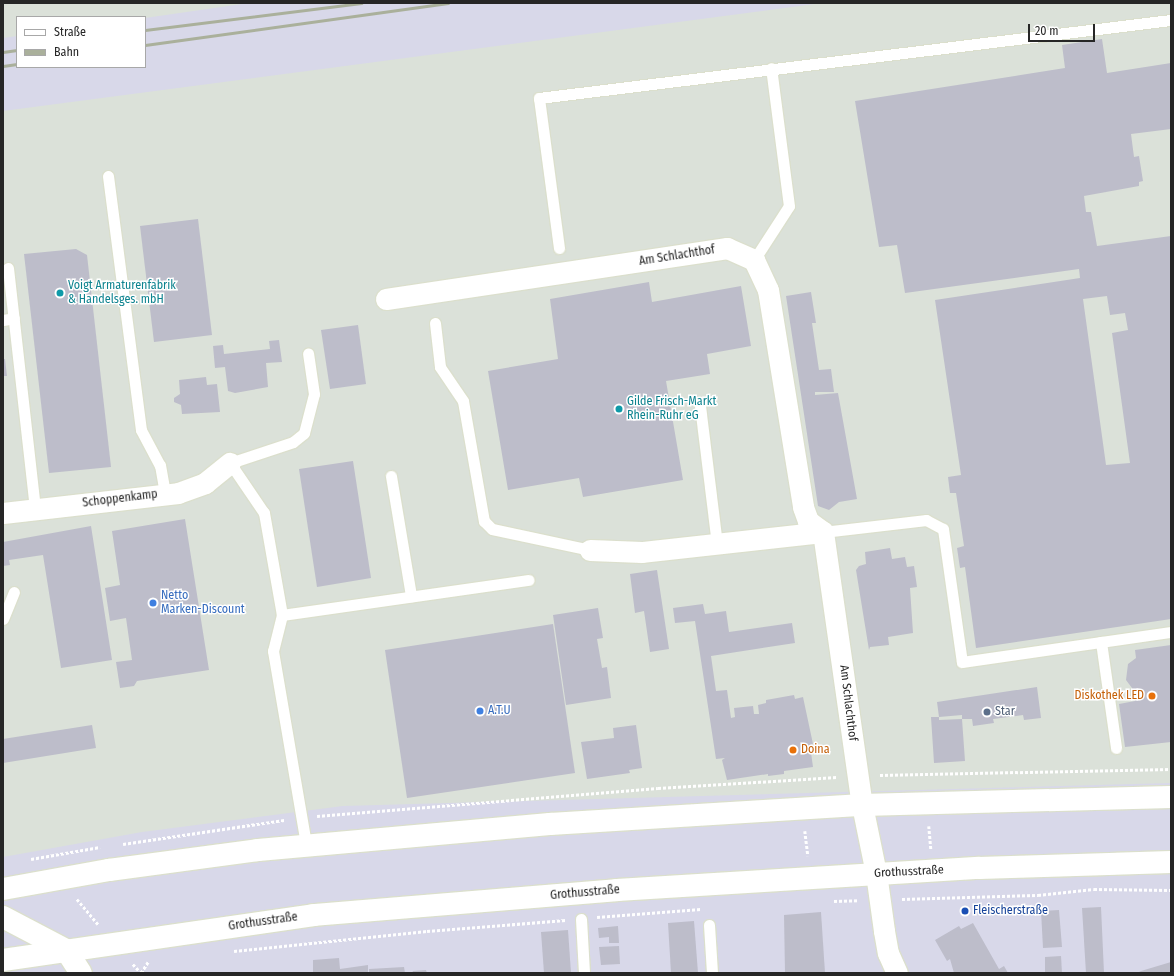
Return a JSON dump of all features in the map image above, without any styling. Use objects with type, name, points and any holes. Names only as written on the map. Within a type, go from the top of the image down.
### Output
[{"type":"main road","points":[[3,889],[108,870],[306,844],[550,824],[862,805],[1171,798]]},
{"type":"main road","name":"Grothusstraße","points":[[10,959],[314,915],[617,890],[876,873],[1171,862]]},
{"type":"main road","points":[[3,917],[66,950],[81,973]]},
{"type":"street","name":"Am Schlachthof","points":[[386,299],[727,248],[754,260]]},
{"type":"street","points":[[754,260],[768,290],[803,507],[808,520],[823,532]]},
{"type":"street","name":"Schoppenkamp","points":[[3,513],[178,493],[205,483],[230,463]]},
{"type":"street","name":"Am Schlachthof","points":[[823,532],[862,805],[876,873]]},
{"type":"street","points":[[590,550],[642,552],[823,532]]},
{"type":"street","points":[[876,873],[888,953],[897,973]]},
{"type":"lane","points":[[559,248],[539,98],[771,68],[1171,20]]},
{"type":"lane","points":[[754,260],[789,206],[771,68]]},
{"type":"lane","points":[[108,176],[141,430],[160,465],[165,494]]},
{"type":"lane","points":[[8,268],[8,319],[35,509]]},
{"type":"lane","points":[[435,323],[440,368],[463,401],[484,521],[492,529],[590,550]]},
{"type":"lane","points":[[306,844],[273,651],[282,615],[264,513],[230,463],[293,442],[304,433],[314,394],[308,353]]},
{"type":"lane","points":[[700,406],[717,544]]},
{"type":"lane","points":[[391,476],[411,596]]},
{"type":"lane","points":[[823,532],[926,520],[943,529],[962,662],[1171,632]]},
{"type":"lane","points":[[282,615],[529,580]]},
{"type":"lane","points":[[3,619],[14,592]]},
{"type":"lane","points":[[1100,642],[1116,748]]},
{"type":"lane","points":[[581,919],[584,973]]},
{"type":"lane","points":[[709,925],[712,973]]},
{"type":"path","points":[[884,775],[1171,769]]},
{"type":"path","points":[[114,845],[301,818],[548,796],[798,781],[828,777]]},
{"type":"path","points":[[929,825],[931,857]]},
{"type":"path","points":[[804,827],[808,854]]},
{"type":"path","points":[[26,860],[107,846]]},
{"type":"path","points":[[907,899],[1038,895],[1094,889],[1171,890]]},
{"type":"path","points":[[76,899],[99,925]]},
{"type":"path","points":[[829,901],[853,900]]},
{"type":"path","points":[[229,952],[427,931],[708,909]]},
{"type":"path","points":[[132,962],[141,973]]},
{"type":"shaded area","points":[[3,3],[249,3],[146,18],[146,16],[16,16],[16,36],[3,38]]},
{"type":"shaded area","points":[[822,3],[1171,3],[1171,783],[343,806],[142,832],[3,857],[3,111]]},
{"type":"building","points":[[1102,39],[1107,73],[1171,63],[1171,129],[1131,134],[1134,157],[1139,156],[1143,181],[1139,182],[1139,186],[1084,196],[1086,212],[1091,212],[1097,246],[1171,236],[1171,619],[976,648],[965,567],[960,568],[957,548],[964,546],[956,493],[950,493],[948,477],[961,475],[935,300],[1080,278],[1079,269],[905,293],[897,245],[879,247],[855,101],[1065,68],[1062,45]],"holes":[[[1107,296],[1110,315],[1125,313],[1128,330],[1112,333],[1130,463],[1106,465],[1083,299]]]},
{"type":"building","points":[[198,219],[212,335],[154,342],[140,226]]},
{"type":"building","points":[[76,249],[87,255],[111,467],[49,473],[24,254]]},
{"type":"building","points":[[649,282],[652,302],[741,286],[751,346],[707,354],[710,374],[666,381],[683,480],[583,497],[579,478],[508,490],[488,371],[558,359],[550,299]]},
{"type":"building","points":[[811,292],[816,323],[812,323],[819,370],[831,369],[834,392],[815,392],[815,395],[838,393],[857,499],[839,502],[829,510],[818,506],[786,296]]},
{"type":"building","points":[[358,325],[366,384],[330,389],[321,330]]},
{"type":"building","points":[[279,340],[282,362],[266,363],[268,387],[235,393],[228,391],[225,367],[215,368],[213,346],[223,345],[224,354],[270,349],[269,341]]},
{"type":"building","points":[[3,359],[5,359],[7,376],[3,376]]},
{"type":"building","points":[[206,377],[207,385],[217,384],[220,412],[182,414],[181,405],[174,402],[174,398],[180,394],[179,380]]},
{"type":"building","points":[[353,461],[371,578],[317,587],[299,469]]},
{"type":"building","name":"Netto Marken-Discount","points":[[185,519],[209,670],[137,681],[134,686],[120,688],[116,662],[132,660],[126,618],[110,621],[105,588],[120,585],[112,531]]},
{"type":"building","points":[[91,526],[112,660],[61,668],[43,555],[9,560],[10,565],[3,566],[3,542]]},
{"type":"building","points":[[890,548],[892,559],[905,557],[907,567],[914,566],[917,587],[910,588],[913,633],[888,637],[889,645],[870,647],[869,650],[856,570],[859,566],[866,564],[865,552]]},
{"type":"building","points":[[657,570],[669,649],[650,652],[644,611],[635,613],[630,574]]},
{"type":"building","points":[[703,604],[705,614],[726,611],[729,632],[792,623],[795,643],[711,656],[716,691],[727,690],[731,718],[735,717],[734,708],[753,706],[754,714],[759,714],[758,705],[766,703],[766,700],[794,695],[795,699],[803,697],[813,744],[810,745],[813,767],[784,771],[784,774],[768,776],[768,774],[727,780],[722,760],[725,758],[716,759],[695,621],[675,623],[673,608]]},
{"type":"building","points":[[598,608],[603,638],[597,639],[602,668],[607,667],[611,698],[566,705],[553,615]]},
{"type":"building","name":"A.T.U","points":[[553,624],[575,773],[407,798],[385,650]]},
{"type":"building","name":"Diskothek LED","points":[[1171,645],[1171,742],[1125,747],[1119,704],[1135,701],[1132,688],[1126,680],[1128,664],[1136,658],[1135,650]]},
{"type":"building","points":[[1037,687],[1041,718],[1024,720],[1023,715],[993,719],[994,723],[973,726],[972,719],[962,719],[962,715],[939,717],[937,702]]},
{"type":"building","points":[[931,717],[939,717],[939,720],[962,719],[965,761],[934,763]]},
{"type":"building","points":[[92,725],[96,748],[3,763],[3,739]]},
{"type":"building","points":[[636,725],[642,768],[629,770],[630,773],[587,779],[581,742],[614,738],[613,728]]},
{"type":"building","points":[[1101,907],[1104,973],[1086,973],[1082,908]]},
{"type":"building","points":[[1059,910],[1062,947],[1043,948],[1041,911]]},
{"type":"building","points":[[821,912],[825,973],[785,973],[784,915]]},
{"type":"building","points":[[694,921],[698,973],[671,973],[668,923]]},
{"type":"building","points":[[973,923],[999,969],[1004,966],[1008,973],[954,973],[950,959],[947,961],[935,940],[959,926],[961,929]]},
{"type":"building","points":[[618,926],[619,943],[609,943],[609,937],[599,938],[598,928]]},
{"type":"building","points":[[568,930],[571,973],[544,973],[541,932]]},
{"type":"building","points":[[619,946],[620,964],[601,965],[599,947]]},
{"type":"building","points":[[1061,956],[1062,973],[1045,973],[1045,957]]},
{"type":"building","points":[[339,958],[340,969],[368,965],[368,973],[313,973],[313,960]]},
{"type":"building","points":[[1171,962],[1171,973],[1137,973],[1141,971]]},
{"type":"building","points":[[404,967],[405,973],[369,973],[369,969]]},
{"type":"building","points":[[426,970],[427,973],[412,973],[413,971]]},
{"type":"railway","points":[[146,30],[361,3]]},
{"type":"railway","points":[[146,45],[448,3]]},
{"type":"railway","points":[[3,52],[16,50]]},
{"type":"railway","points":[[3,66],[16,64]]},
{"type":"place","name":"Voigt Armaturenfabrik & Handelsges. mbH","points":[[60,293]]},
{"type":"place","name":"Gilde Frisch-Markt Rhein-Ruhr eG","points":[[619,409]]},
{"type":"place","name":"Netto Marken-Discount","points":[[153,603]]},
{"type":"place","name":"Diskothek LED","points":[[1152,696]]},
{"type":"place","name":"A.T.U","points":[[480,711]]},
{"type":"place","name":"Star","points":[[987,712]]},
{"type":"place","name":"Doina","points":[[793,750]]},
{"type":"place","name":"Fleischerstraße","points":[[965,911]]}]
